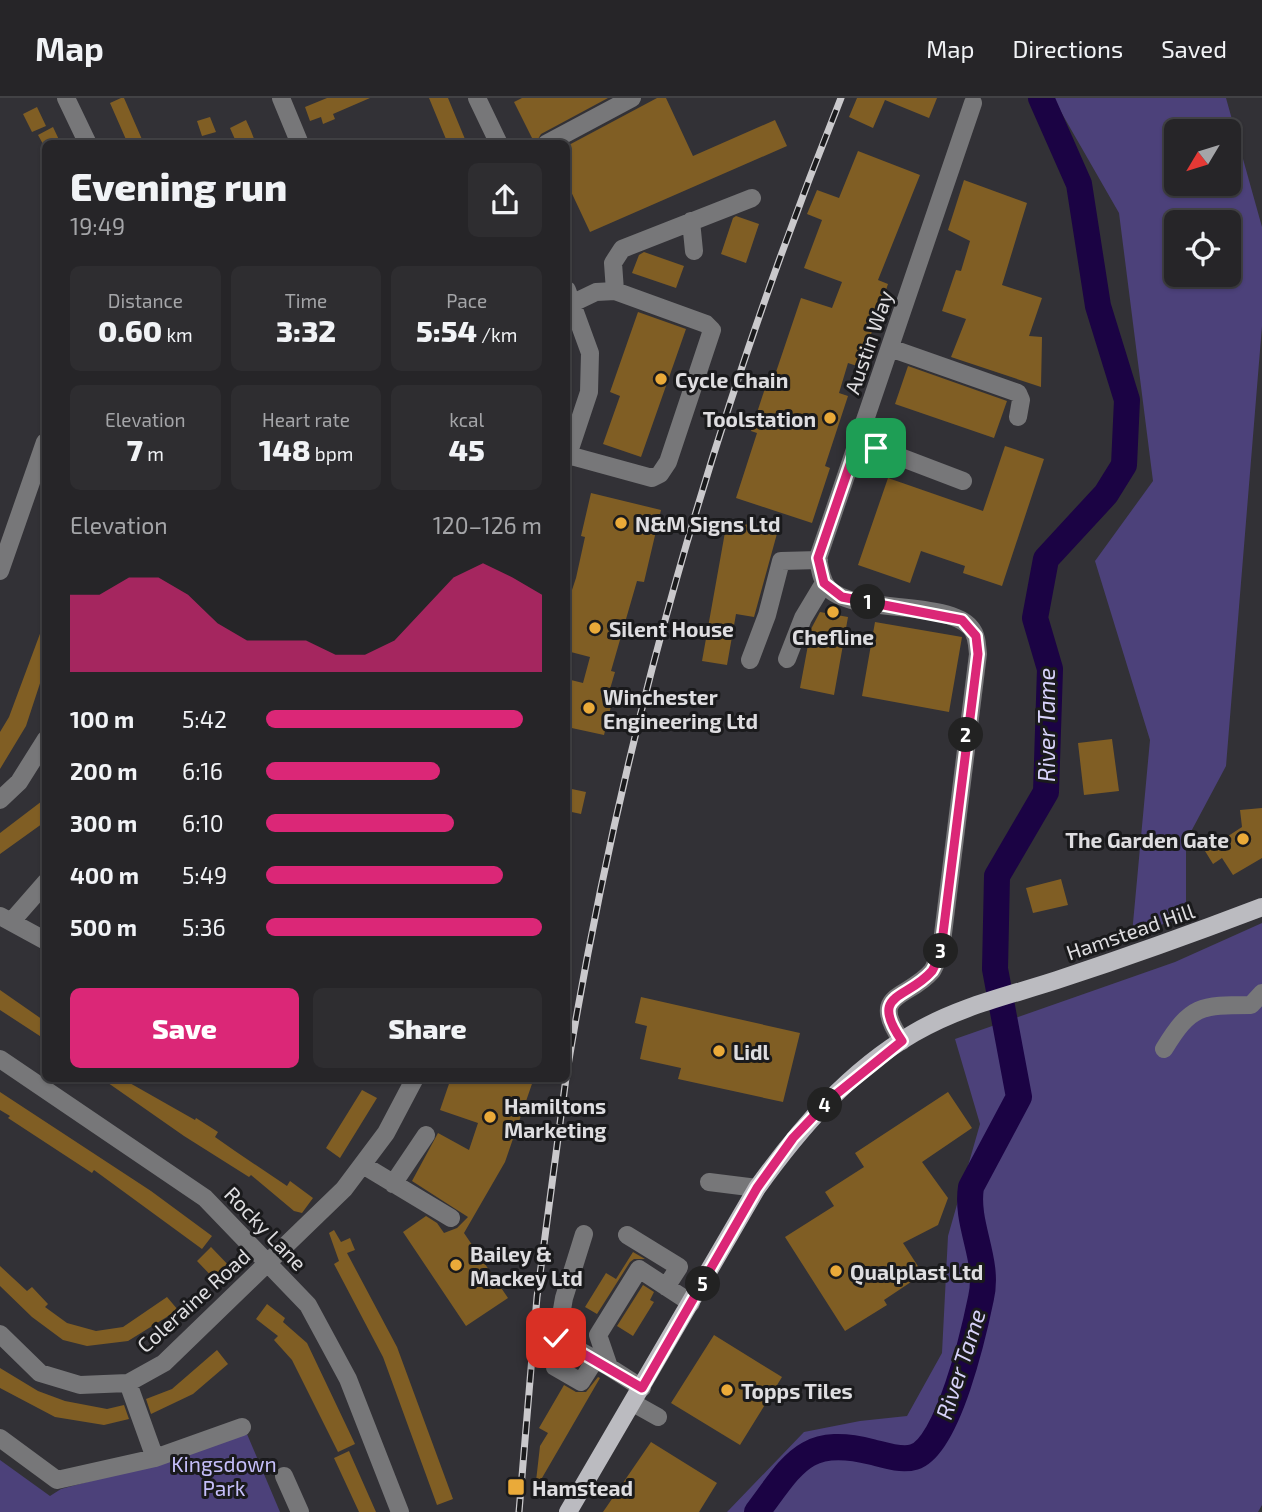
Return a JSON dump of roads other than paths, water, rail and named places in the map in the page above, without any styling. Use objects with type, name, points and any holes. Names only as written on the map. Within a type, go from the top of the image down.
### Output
[{"type":"main road","name":"Hamstead Hill","points":[[568,1512],[757,1188],[793,1138],[829,1100],[902,1041],[947,1015],[1010,992],[1171,943],[1262,907]]},
{"type":"street","points":[[66,98],[86,140]]},
{"type":"street","points":[[281,98],[298,140]]},
{"type":"street","points":[[477,98],[497,140]]},
{"type":"street","points":[[553,140],[632,98]]},
{"type":"street","name":"Austin Way","points":[[818,560],[973,103]]},
{"type":"street","points":[[615,291],[614,263],[622,249],[752,198]]},
{"type":"street","points":[[691,221],[695,236],[694,251]]},
{"type":"street","points":[[570,448],[589,392],[590,353],[570,296],[615,291],[706,324],[712,330],[711,340],[668,462],[660,474],[652,478],[570,458]]},
{"type":"street","points":[[890,348],[1018,393],[1021,400],[1018,417]]},
{"type":"street","points":[[858,441],[963,481]]},
{"type":"street","points":[[0,571],[42,451]]},
{"type":"street","points":[[750,660],[767,615],[781,561],[818,560],[824,583],[842,597],[949,616],[971,627],[976,636],[978,654],[941,950],[932,971],[897,994],[888,1007],[888,1022],[902,1041]]},
{"type":"street","points":[[787,659],[803,618],[824,583]]},
{"type":"street","points":[[0,800],[19,782],[42,746]]},
{"type":"street","points":[[42,886],[5,919],[42,939]]},
{"type":"street","points":[[1164,1049],[1180,1024],[1196,1009],[1258,1003]]},
{"type":"street","name":"Rocky Lane","points":[[0,1059],[205,1198],[308,1305],[348,1379],[400,1512]]},
{"type":"street","name":"Coleraine Road","points":[[0,1334],[40,1373],[80,1385],[128,1383],[164,1363],[344,1189],[386,1133],[413,1082]]},
{"type":"street","points":[[393,1184],[426,1135]]},
{"type":"street","points":[[363,1165],[451,1218]]},
{"type":"street","points":[[709,1182],[757,1188]]},
{"type":"street","points":[[584,1234],[564,1298],[556,1338],[555,1367],[581,1382],[602,1363]]},
{"type":"street","points":[[627,1235],[679,1267],[666,1287]]},
{"type":"street","points":[[602,1363],[598,1335],[639,1269],[691,1303]]},
{"type":"street","points":[[556,1338],[602,1363],[638,1395],[657,1417]]},
{"type":"street","points":[[128,1383],[155,1458]]},
{"type":"street","points":[[0,1438],[57,1480],[155,1458],[242,1427]]},
{"type":"street","points":[[284,1476],[300,1512]]},
{"type":"waterway","name":"River Tame","points":[[757,1512],[792,1467],[803,1457],[816,1451],[831,1447],[849,1448],[904,1458],[914,1457],[926,1449],[938,1433],[958,1386],[981,1298],[982,1270],[971,1215],[971,1187],[1019,1097],[995,969],[997,876],[1046,792],[1050,669],[1035,618],[1046,559],[1106,494],[1124,465],[1127,400],[1098,306],[1079,184],[1041,98]]},
{"type":"railway","points":[[570,1055],[615,822],[677,577],[752,336],[841,98]]},
{"type":"railway","points":[[519,1512],[537,1297],[565,1082]]},
{"type":"place","name":"Cycle Chain","points":[[661,379]]},
{"type":"place","name":"Toolstation","points":[[830,418]]},
{"type":"place","name":"N&M Signs Ltd","points":[[621,523]]},
{"type":"place","name":"Chefline","points":[[833,612]]},
{"type":"place","name":"Silent House","points":[[595,628]]},
{"type":"place","name":"Winchester Engineering Ltd","points":[[589,708]]},
{"type":"place","name":"The Garden Gate","points":[[1243,839]]},
{"type":"place","name":"Lidl","points":[[719,1051]]},
{"type":"place","name":"Hamiltons Marketing","points":[[490,1117]]},
{"type":"place","name":"Bailey & Mackey Ltd","points":[[456,1265]]},
{"type":"place","name":"Qualplast Ltd","points":[[836,1271]]},
{"type":"place","name":"Topps Tiles","points":[[727,1390]]},
{"type":"place","name":"Hamstead","points":[[516,1487]]},
{"type":"park label","name":"Kingsdown Park","points":[[224,1475]]}]
